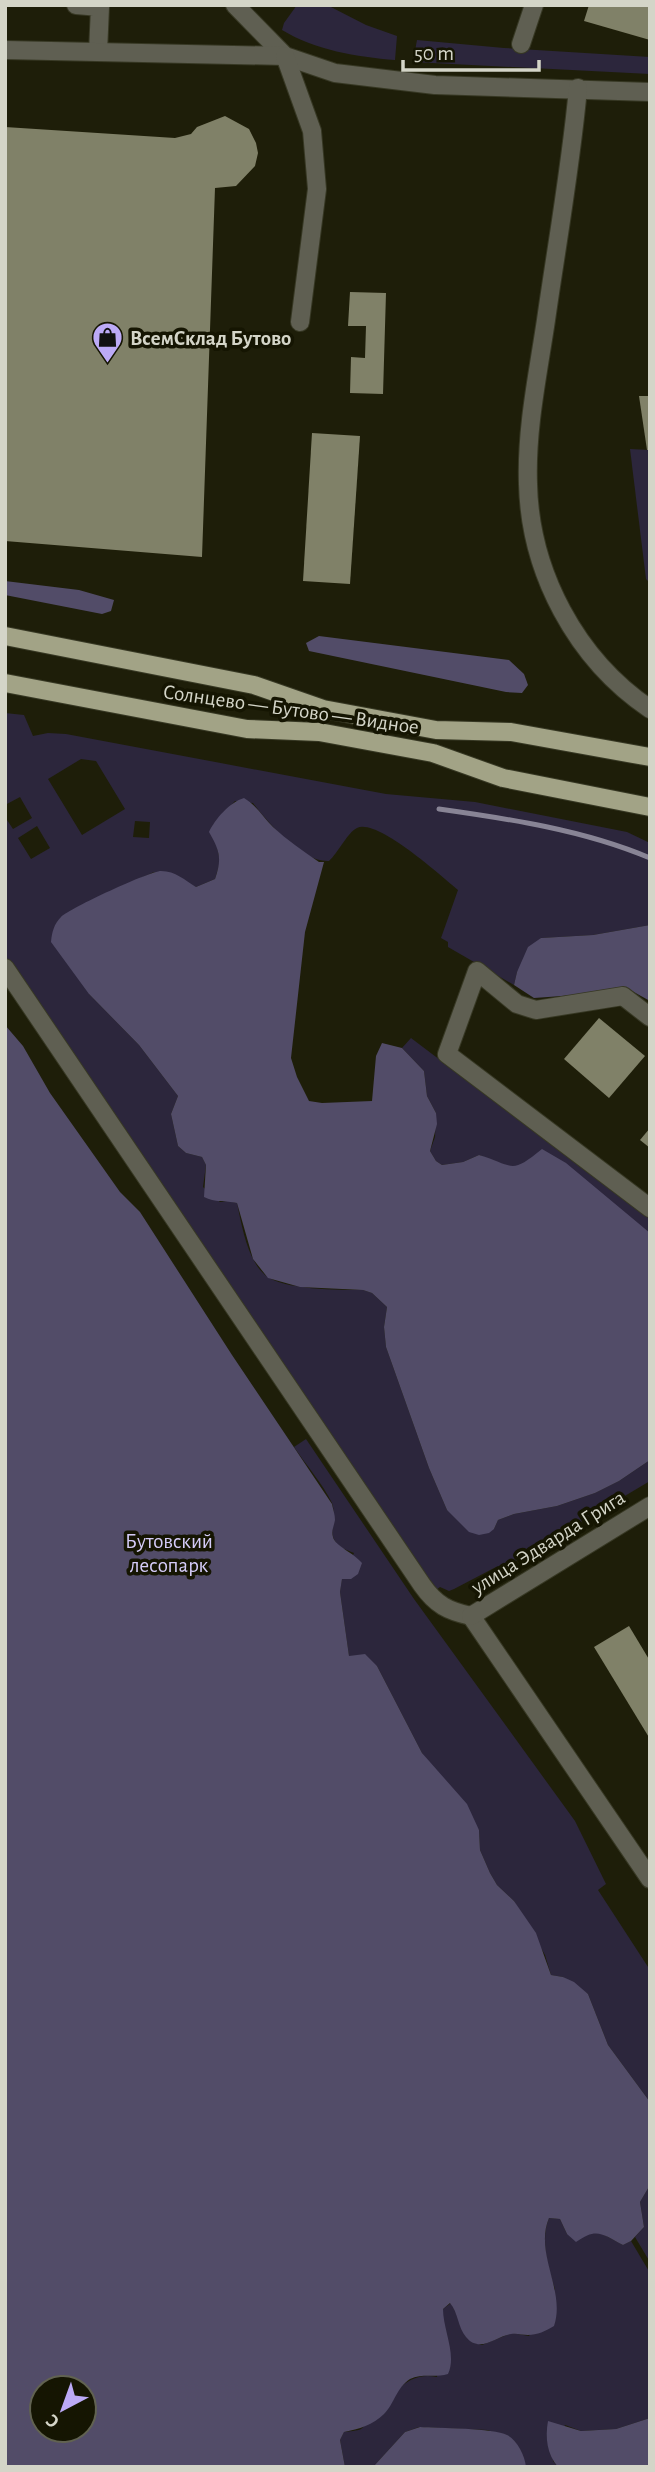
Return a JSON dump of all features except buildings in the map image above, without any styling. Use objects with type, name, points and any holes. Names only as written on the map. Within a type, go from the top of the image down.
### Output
[{"type":"main road","name":"Солнцево — Бутово — Видное","points":[[5,636],[254,685],[323,709],[436,730],[511,732],[650,757]]},
{"type":"main road","name":"Солнцево — Бутово — Видное","points":[[5,683],[247,729],[319,732],[420,751],[503,778],[650,807]]},
{"type":"street","points":[[76,5],[100,7],[98,52]]},
{"type":"street","points":[[235,5],[285,56],[312,131],[317,188],[300,322]]},
{"type":"street","points":[[521,44],[534,5]]},
{"type":"street","points":[[5,50],[285,56],[335,74],[390,81],[650,92]]},
{"type":"street","points":[[578,88],[536,387],[528,464],[530,508],[543,568],[565,616],[600,665],[650,709]]},
{"type":"street","points":[[5,968],[422,1585],[432,1599],[445,1609],[471,1616],[650,1879]]},
{"type":"street","points":[[650,1017],[623,996],[536,1010],[517,1004],[477,971],[447,1054],[650,1209]]},
{"type":"street","name":"улица Эдварда Грига","points":[[471,1616],[650,1506]]},
{"type":"shaded area","points":[[297,5],[327,5],[366,25],[397,36],[395,60],[337,51],[308,43],[282,30]]},
{"type":"shaded area","points":[[417,40],[650,57],[650,74],[413,62]]},
{"type":"shaded area","points":[[630,449],[650,450],[650,583],[646,579]]},
{"type":"shaded area","points":[[5,713],[24,715],[33,736],[66,734],[386,794],[475,802],[627,832],[650,843],[650,925],[593,935],[541,938],[517,972],[514,985],[448,947],[448,942],[441,938],[458,890],[393,840],[366,827],[357,828],[329,861],[319,860],[297,849],[253,803],[235,801],[213,825],[220,862],[215,879],[196,887],[154,872],[115,890],[89,994],[139,1045],[178,1096],[171,1114],[178,1146],[186,1153],[202,1157],[206,1165],[203,1187],[220,1202],[237,1203],[250,1251],[265,1275],[285,1284],[298,1286],[363,1290],[372,1293],[387,1307],[384,1327],[386,1347],[429,1468],[447,1510],[494,1529],[498,1520],[514,1514],[557,1506],[595,1493],[650,1460],[650,1481],[512,1563],[496,1567],[449,1591],[440,1587],[436,1590],[116,1124],[5,956],[5,817],[13,829],[32,818],[20,797],[5,805]],"holes":[[[81,759],[96,761],[125,809],[82,835],[48,779]],[[135,821],[150,822],[149,838],[133,837]],[[37,826],[50,848],[31,859],[18,838]]]},
{"type":"shaded area","points":[[411,1038],[650,1219],[650,1233],[631,1219],[522,1165],[511,1168],[479,1155],[463,1162],[442,1165],[436,1161],[430,1151],[435,1137],[436,1113],[427,1096],[424,1071],[402,1048]]},
{"type":"shaded area","points":[[306,1439],[414,1599],[575,1821],[606,1884],[598,1890],[650,1970],[650,2102],[608,2045],[588,1994],[563,1977],[551,1975],[545,1955],[514,1901],[497,1885],[490,1873],[480,1850],[479,1830],[422,1753],[377,1666],[349,1656],[340,1592],[342,1578],[354,1553],[335,1541],[332,1532],[332,1503],[294,1447]]},
{"type":"shaded area","points":[[650,2185],[650,2262],[635,2237],[644,2227],[640,2202]]},
{"type":"shaded area","points":[[549,2218],[560,2219],[567,2234],[599,2232],[623,2245],[631,2241],[650,2273],[650,2418],[616,2429],[581,2431],[565,2425],[553,2461],[558,2467],[526,2467],[515,2442],[488,2430],[419,2427],[405,2432],[373,2467],[345,2467],[340,2440],[344,2432],[361,2429],[408,2381],[426,2376],[437,2377],[443,2309],[451,2303],[472,2342],[482,2345],[512,2333],[529,2336],[555,2289],[545,2244]]},
{"type":"green space","points":[[5,581],[79,590],[114,600],[111,611],[102,614],[5,595]]},
{"type":"green space","points":[[319,636],[509,660],[524,674],[528,685],[522,693],[506,692],[309,651],[306,643]]},
{"type":"green space","points":[[244,798],[284,836],[319,862],[324,862],[305,932],[291,1058],[309,1101],[372,1101],[376,1056],[382,1043],[402,1048],[424,1071],[427,1096],[436,1113],[437,1124],[430,1151],[436,1161],[442,1165],[463,1162],[479,1155],[512,1166],[524,1162],[542,1149],[566,1163],[650,1233],[650,1460],[619,1481],[595,1493],[557,1506],[514,1514],[498,1520],[489,1533],[479,1535],[469,1532],[447,1510],[429,1468],[386,1347],[384,1327],[387,1307],[372,1293],[363,1290],[300,1287],[268,1278],[253,1259],[237,1203],[204,1197],[206,1165],[202,1157],[186,1153],[178,1146],[171,1114],[178,1096],[139,1045],[89,994],[51,942],[57,922],[67,912],[142,877],[166,871],[180,876],[196,887],[215,879],[219,855],[209,832],[233,803]]},
{"type":"green space","points":[[650,925],[650,1001],[632,991],[534,998],[514,985],[528,947],[541,938],[593,935]]},
{"type":"green space","name":"Бутовский лесопарк","points":[[5,1025],[23,1046],[50,1093],[120,1192],[140,1212],[332,1504],[335,1518],[332,1533],[334,1540],[362,1563],[358,1574],[351,1579],[342,1579],[340,1592],[349,1656],[365,1654],[377,1666],[422,1753],[467,1804],[479,1830],[480,1850],[490,1873],[536,1933],[551,1975],[574,1982],[588,1994],[608,2045],[650,2102],[650,2185],[640,2202],[644,2227],[631,2241],[623,2245],[595,2233],[576,2242],[567,2234],[560,2219],[549,2218],[545,2245],[556,2299],[554,2326],[535,2334],[505,2335],[488,2343],[477,2344],[471,2342],[463,2333],[450,2303],[443,2309],[451,2359],[448,2374],[410,2379],[380,2418],[366,2426],[344,2432],[340,2440],[345,2467],[5,2467]]},
{"type":"green space","points":[[650,2418],[650,2467],[558,2467],[549,2451],[548,2421],[581,2431],[616,2429]]},
{"type":"green space","points":[[420,2427],[479,2430],[507,2435],[520,2449],[526,2467],[373,2467],[405,2432]]},
{"type":"waterway","points":[[439,809],[573,833],[650,858]]},
{"type":"place","name":"ВсемСклад Бутово","points":[[107,365]]}]
